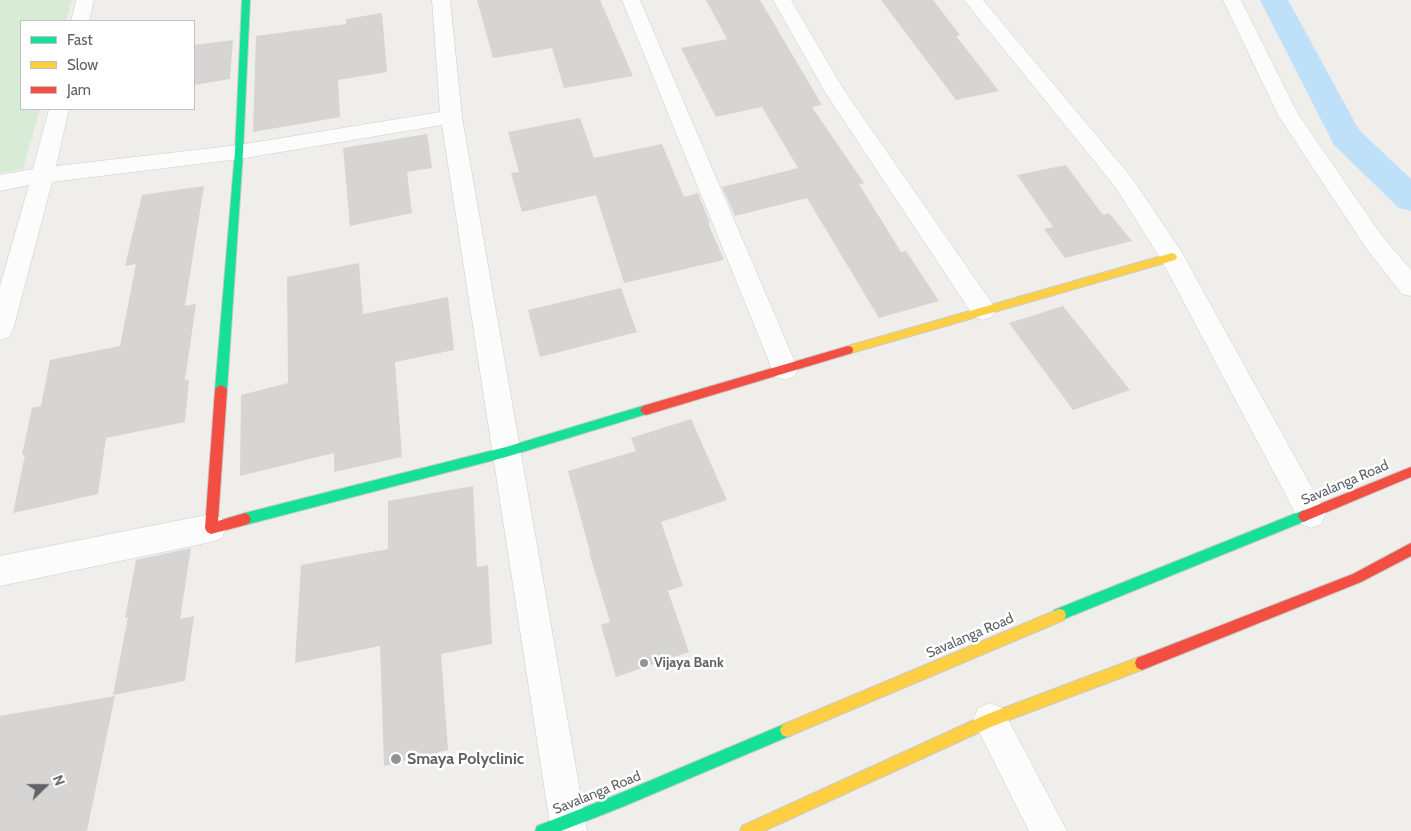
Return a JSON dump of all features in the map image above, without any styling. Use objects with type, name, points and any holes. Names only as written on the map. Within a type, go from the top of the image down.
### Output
[{"type":"street","points":[[80,20],[85,0]]},
{"type":"street","points":[[211,528],[240,152],[246,0]]},
{"type":"street","points":[[440,0],[451,117],[568,826]]},
{"type":"street","points":[[631,0],[785,369]]},
{"type":"street","points":[[782,0],[836,92],[983,310]]},
{"type":"street","points":[[972,0],[1124,183],[1172,257],[1311,514]]},
{"type":"street","points":[[1232,0],[1288,115],[1374,242],[1411,287]]},
{"type":"street","points":[[0,330],[43,175],[59,110]]},
{"type":"street","points":[[0,183],[43,175],[240,152],[451,117]]},
{"type":"street","points":[[0,571],[211,528],[506,452],[983,310],[1172,257]]},
{"type":"street","name":"Savalanga Road","points":[[542,831],[568,826],[617,802],[998,640],[1411,472]]},
{"type":"street","points":[[747,831],[990,720],[1183,648],[1357,578],[1411,548]]},
{"type":"street","points":[[990,720],[1049,831]]},
{"type":"green space","points":[[0,0],[72,0],[66,20],[20,20],[20,110],[40,110],[23,169],[0,173]]},
{"type":"building","points":[[477,0],[600,0],[633,76],[564,88],[552,48],[493,58]]},
{"type":"building","points":[[706,0],[760,0],[822,105],[812,107],[864,183],[859,184],[901,252],[906,251],[939,301],[879,318],[807,198],[735,216],[722,187],[798,168],[762,107],[716,117],[681,48],[727,39]]},
{"type":"building","points":[[881,0],[933,0],[960,35],[956,36],[999,91],[956,100]]},
{"type":"building","points":[[382,13],[387,72],[338,80],[340,117],[253,132],[256,36],[346,24],[346,19]]},
{"type":"building","points":[[233,40],[230,79],[195,85],[195,45]]},
{"type":"building","points":[[580,118],[594,158],[662,144],[684,197],[698,193],[710,223],[708,223],[724,260],[624,283],[596,195],[522,212],[511,173],[519,172],[508,132]]},
{"type":"building","points":[[427,134],[432,168],[407,172],[412,213],[350,226],[343,148]]},
{"type":"building","points":[[1066,165],[1103,215],[1109,213],[1132,241],[1065,258],[1044,229],[1053,227],[1017,175]]},
{"type":"building","points":[[204,186],[185,306],[196,304],[185,380],[189,380],[185,422],[106,438],[98,494],[13,513],[32,408],[41,406],[50,360],[120,346],[136,264],[125,266],[142,195]]},
{"type":"building","points":[[359,263],[363,314],[448,297],[454,350],[395,362],[402,457],[334,472],[334,453],[240,476],[241,395],[288,383],[287,277]]},
{"type":"building","points":[[621,288],[637,332],[540,357],[528,310]]},
{"type":"building","points":[[1063,306],[1130,390],[1073,410],[1009,323]]},
{"type":"building","points":[[691,419],[727,500],[661,522],[683,586],[668,591],[689,652],[616,677],[601,625],[610,622],[568,471],[636,451],[631,438]]},
{"type":"building","points":[[473,486],[477,567],[488,565],[492,644],[441,654],[448,750],[384,766],[380,646],[295,663],[301,565],[388,549],[388,501]]},
{"type":"building","points":[[191,548],[180,619],[194,616],[185,681],[113,695],[128,617],[125,618],[136,560]]},
{"type":"building","points":[[115,696],[87,831],[0,831],[0,716]]},
{"type":"waterway","points":[[1274,0],[1346,137],[1411,199]]},
{"type":"traffic: fast","points":[[221,390],[239,152],[246,0]]},
{"type":"traffic: fast","points":[[245,519],[506,452],[646,410]]},
{"type":"traffic: fast","points":[[1059,615],[1304,516]]},
{"type":"traffic: fast","points":[[542,831],[617,802],[787,730]]},
{"type":"traffic: slow","points":[[848,350],[1172,257]]},
{"type":"traffic: slow","points":[[787,730],[1059,615]]},
{"type":"traffic: slow","points":[[747,831],[990,720],[1142,663]]},
{"type":"traffic: jam","points":[[646,410],[848,350]]},
{"type":"traffic: jam","points":[[221,390],[211,528],[245,519]]},
{"type":"traffic: jam","points":[[1304,516],[1411,472]]},
{"type":"traffic: jam","points":[[1142,663],[1357,578],[1411,549]]},
{"type":"place","name":"Vijaya Bank","points":[[644,663]]},
{"type":"place","name":"Smaya Polyclinic","points":[[396,759]]}]
